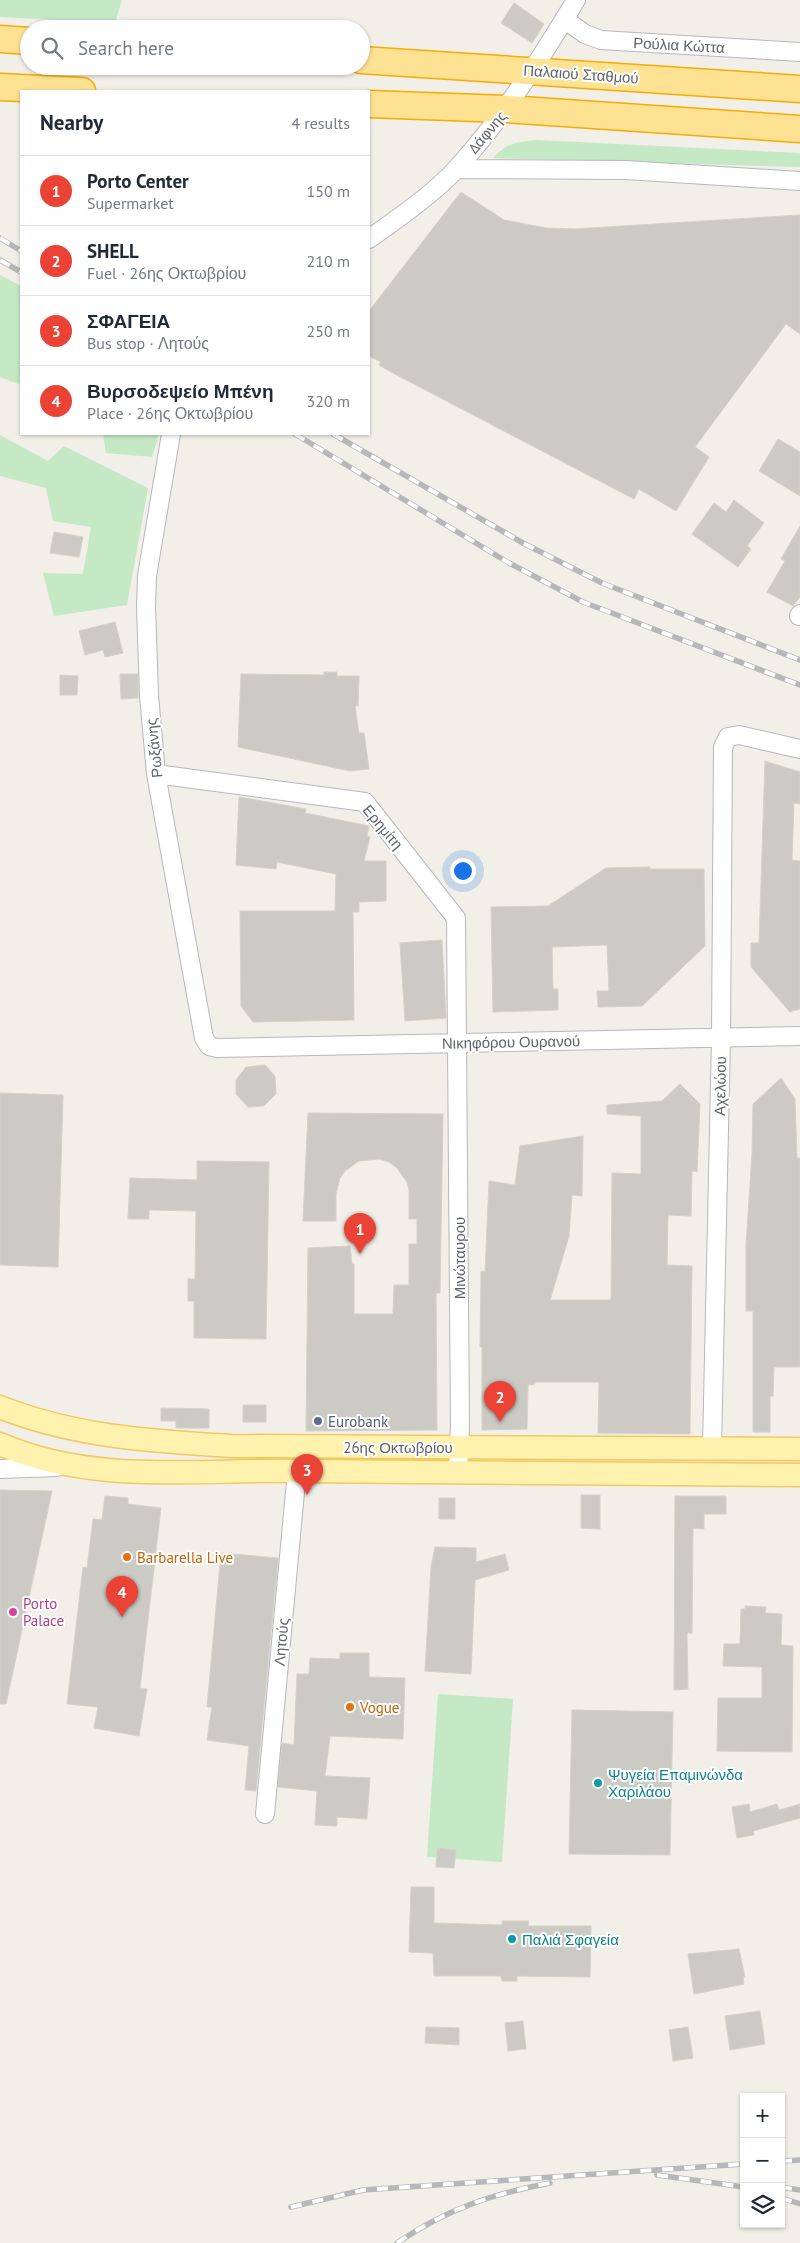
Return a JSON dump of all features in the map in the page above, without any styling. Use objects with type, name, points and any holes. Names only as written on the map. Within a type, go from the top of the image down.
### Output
[{"type":"highway","points":[[0,39],[20,40]]},
{"type":"highway","name":"Παλαιού Σταθμού","points":[[370,61],[800,89]]},
{"type":"highway","points":[[0,86],[66,90]]},
{"type":"highway","points":[[370,104],[506,109],[800,129]]},
{"type":"main road","name":"26ης Οκτωβρίου","points":[[0,1407],[40,1421],[88,1433],[143,1441],[231,1446],[800,1449]]},
{"type":"main road","name":"26ης Οκτωβρίου","points":[[0,1444],[34,1457],[76,1467],[137,1471],[297,1470],[800,1476]]},
{"type":"street","name":"Δάφνης","points":[[370,238],[392,223],[456,169],[506,109],[576,0]]},
{"type":"street","name":"Ρούλια Κώττα","points":[[564,19],[585,34],[602,40],[800,52]]},
{"type":"street","points":[[456,169],[626,170],[800,181]]},
{"type":"street","name":"Ρωξάνης","points":[[171,435],[147,576],[146,606],[149,695],[156,774],[204,1038],[209,1046],[222,1048]]},
{"type":"street","name":"Αχελώου","points":[[712,1448],[721,1038],[723,748],[728,737],[740,735],[800,749]]},
{"type":"street","name":"Ερημίτη","points":[[156,774],[364,802],[456,918],[457,1043]]},
{"type":"street","name":"Νικηφόρου Ουρανού","points":[[222,1048],[800,1036]]},
{"type":"street","name":"Μινώταυρου","points":[[457,1043],[458,1473]]},
{"type":"street","points":[[0,1469],[76,1467]]},
{"type":"street","name":"Λητούς","points":[[266,1814],[297,1470]]},
{"type":"green space","points":[[0,0],[122,0],[116,20],[58,20],[0,17]]},
{"type":"green space","points":[[536,140],[800,153],[800,167],[493,158],[512,144]]},
{"type":"green space","points":[[0,275],[20,285],[20,385],[0,377]]},
{"type":"green space","points":[[0,435],[48,461],[64,446],[148,488],[127,605],[54,616],[43,573],[83,574],[91,527],[53,521],[46,488],[0,476]]},
{"type":"green space","points":[[103,435],[159,435],[152,457],[106,453]]},
{"type":"green space","points":[[438,1694],[513,1699],[502,1862],[427,1857]]},
{"type":"building","points":[[514,3],[544,24],[532,43],[501,23]]},
{"type":"building","points":[[461,192],[504,220],[546,228],[574,229],[800,215],[800,334],[786,324],[695,447],[709,457],[676,511],[639,489],[634,499],[379,365],[381,362],[370,356],[370,310]]},
{"type":"building","points":[[778,439],[800,452],[800,496],[759,471]]},
{"type":"building","points":[[734,500],[764,523],[747,546],[751,549],[738,567],[692,534],[714,503],[726,512]]},
{"type":"building","points":[[800,526],[800,597],[793,606],[767,592],[785,561],[781,559]]},
{"type":"building","points":[[54,532],[83,537],[79,557],[50,553]]},
{"type":"building","points":[[115,622],[123,653],[105,657],[103,650],[85,655],[79,631]]},
{"type":"building","points":[[324,672],[337,672],[337,676],[359,676],[358,706],[355,706],[359,733],[364,733],[369,769],[350,771],[238,747],[241,674],[324,675]]},
{"type":"building","points":[[120,674],[138,674],[138,698],[121,699]]},
{"type":"building","points":[[60,675],[78,676],[77,695],[60,695]]},
{"type":"building","points":[[765,761],[800,772],[800,804],[794,803],[792,860],[800,861],[800,1009],[790,1012],[751,967],[751,943],[759,943]]},
{"type":"building","points":[[239,797],[306,809],[305,813],[369,826],[367,836],[370,837],[364,861],[386,861],[386,901],[359,902],[359,912],[353,912],[354,1020],[253,1022],[241,1006],[240,911],[335,911],[336,874],[277,862],[276,869],[236,865]]},
{"type":"building","points":[[650,867],[650,869],[704,869],[705,946],[642,1006],[598,1007],[597,991],[609,991],[607,945],[552,947],[553,989],[558,989],[558,1010],[493,1012],[491,907],[548,906],[606,868]]},
{"type":"building","points":[[442,940],[446,1018],[405,1021],[400,943]]},
{"type":"building","points":[[265,1065],[275,1076],[276,1094],[264,1106],[248,1107],[236,1094],[236,1080],[246,1067]]},
{"type":"building","points":[[781,1078],[795,1099],[797,1158],[800,1158],[800,1367],[774,1367],[773,1396],[770,1396],[770,1432],[753,1432],[753,1311],[746,1311],[746,1245],[753,1104]]},
{"type":"building","points":[[680,1084],[700,1104],[697,1172],[692,1171],[691,1216],[668,1215],[667,1265],[692,1266],[690,1434],[598,1433],[599,1382],[535,1382],[535,1384],[528,1385],[527,1429],[482,1430],[481,1271],[485,1272],[489,1181],[515,1185],[520,1146],[583,1136],[582,1196],[572,1195],[569,1236],[550,1300],[611,1300],[612,1173],[641,1174],[641,1116],[607,1114],[607,1105],[662,1101]]},
{"type":"building","points":[[0,1093],[63,1095],[58,1267],[0,1265]]},
{"type":"building","points":[[308,1113],[443,1114],[440,1293],[436,1293],[437,1430],[306,1431],[308,1248],[350,1246],[352,1264],[354,1264],[354,1314],[393,1314],[394,1285],[409,1285],[409,1244],[417,1244],[417,1219],[409,1219],[409,1190],[407,1182],[397,1168],[389,1162],[379,1159],[359,1161],[345,1171],[340,1178],[336,1194],[336,1221],[303,1221]]},
{"type":"building","points":[[197,1161],[269,1162],[266,1339],[194,1338],[194,1301],[188,1301],[188,1279],[195,1279],[196,1211],[149,1210],[149,1219],[128,1219],[130,1178],[197,1180]]},
{"type":"building","points":[[243,1405],[266,1405],[266,1422],[243,1422]]},
{"type":"building","points":[[161,1408],[209,1409],[209,1428],[176,1428],[176,1421],[161,1421]]},
{"type":"building","name":"Porto Palace","points":[[0,1490],[52,1491],[6,1704],[0,1704]]},
{"type":"building","points":[[581,1495],[600,1495],[600,1529],[581,1528]]},
{"type":"building","points":[[105,1496],[128,1498],[128,1504],[161,1508],[140,1688],[147,1689],[139,1736],[94,1728],[98,1707],[67,1704],[83,1567],[87,1568],[93,1519],[102,1520]]},
{"type":"building","points":[[675,1496],[726,1496],[726,1514],[704,1514],[704,1529],[693,1528],[692,1633],[687,1633],[688,1689],[674,1690]]},
{"type":"building","points":[[439,1498],[455,1498],[455,1519],[439,1519]]},
{"type":"building","points":[[435,1547],[476,1548],[476,1562],[505,1554],[509,1570],[475,1580],[471,1674],[425,1671],[431,1567]]},
{"type":"building","points":[[221,1553],[278,1558],[256,1791],[245,1790],[249,1746],[207,1740],[212,1707],[207,1707]]},
{"type":"building","points":[[745,1606],[766,1607],[765,1613],[782,1614],[781,1645],[793,1646],[792,1752],[717,1751],[718,1698],[762,1698],[762,1667],[723,1666],[724,1644],[740,1644],[741,1609],[745,1609]]},
{"type":"building","points":[[340,1653],[369,1653],[369,1677],[405,1678],[403,1739],[330,1736],[325,1776],[370,1778],[367,1819],[337,1817],[337,1826],[315,1825],[317,1791],[278,1787],[282,1743],[294,1745],[297,1674],[309,1674],[310,1658],[340,1659]]},
{"type":"building","points":[[572,1710],[673,1712],[670,1855],[569,1854]]},
{"type":"building","points":[[749,1804],[750,1812],[777,1804],[779,1810],[800,1804],[800,1818],[753,1831],[754,1835],[737,1838],[732,1807]]},
{"type":"building","points":[[437,1848],[456,1850],[454,1868],[436,1867]]},
{"type":"building","name":"Παλιά Σφαγεία","points":[[411,1887],[434,1887],[434,1923],[502,1925],[502,1921],[529,1921],[528,1926],[591,1926],[590,1977],[517,1976],[517,1981],[502,1981],[501,1976],[434,1976],[433,1953],[409,1952]]},
{"type":"building","points":[[739,1949],[745,1977],[743,1977],[744,1984],[694,1994],[688,1954]]},
{"type":"building","points":[[760,2011],[765,2044],[730,2050],[725,2016]]},
{"type":"building","points":[[523,2021],[526,2049],[508,2051],[505,2023]]},
{"type":"building","points":[[426,2027],[459,2028],[459,2045],[425,2043]]},
{"type":"building","points":[[688,2027],[693,2058],[673,2061],[669,2030]]},
{"type":"railway","points":[[0,238],[20,250]]},
{"type":"railway","points":[[0,260],[20,271]]},
{"type":"railway","points":[[297,435],[509,563],[583,602],[800,685]]},
{"type":"railway","points":[[335,435],[523,543],[602,583],[800,660]]},
{"type":"railway","points":[[785,2161],[800,2160]]},
{"type":"railway","points":[[291,2207],[363,2190],[740,2164]]},
{"type":"railway","points":[[657,2175],[740,2186]]},
{"type":"railway","points":[[397,2243],[434,2221],[471,2204],[509,2192],[550,2183]]},
{"type":"railway","points":[[785,2188],[800,2190]]},
{"type":"railway","points":[[785,2199],[800,2204]]},
{"type":"place","name":"Porto Center","points":[[360,1254]]},
{"type":"place","name":"Eurobank","points":[[318,1421]]},
{"type":"place","name":"SHELL","points":[[500,1422]]},
{"type":"place","name":"ΣΦΑΓΕΙΑ","points":[[307,1495]]},
{"type":"place","name":"Barbarella Live","points":[[127,1557]]},
{"type":"place","name":"Porto Palace","points":[[13,1612]]},
{"type":"place","name":"Βυρσοδεψείο Μπένη","points":[[122,1617]]},
{"type":"place","name":"Vogue","points":[[350,1707]]},
{"type":"place","name":"Ψυγεία Επαμινώνδα Χαριλάου","points":[[598,1783]]},
{"type":"place","name":"Παλιά Σφαγεία","points":[[512,1939]]}]
